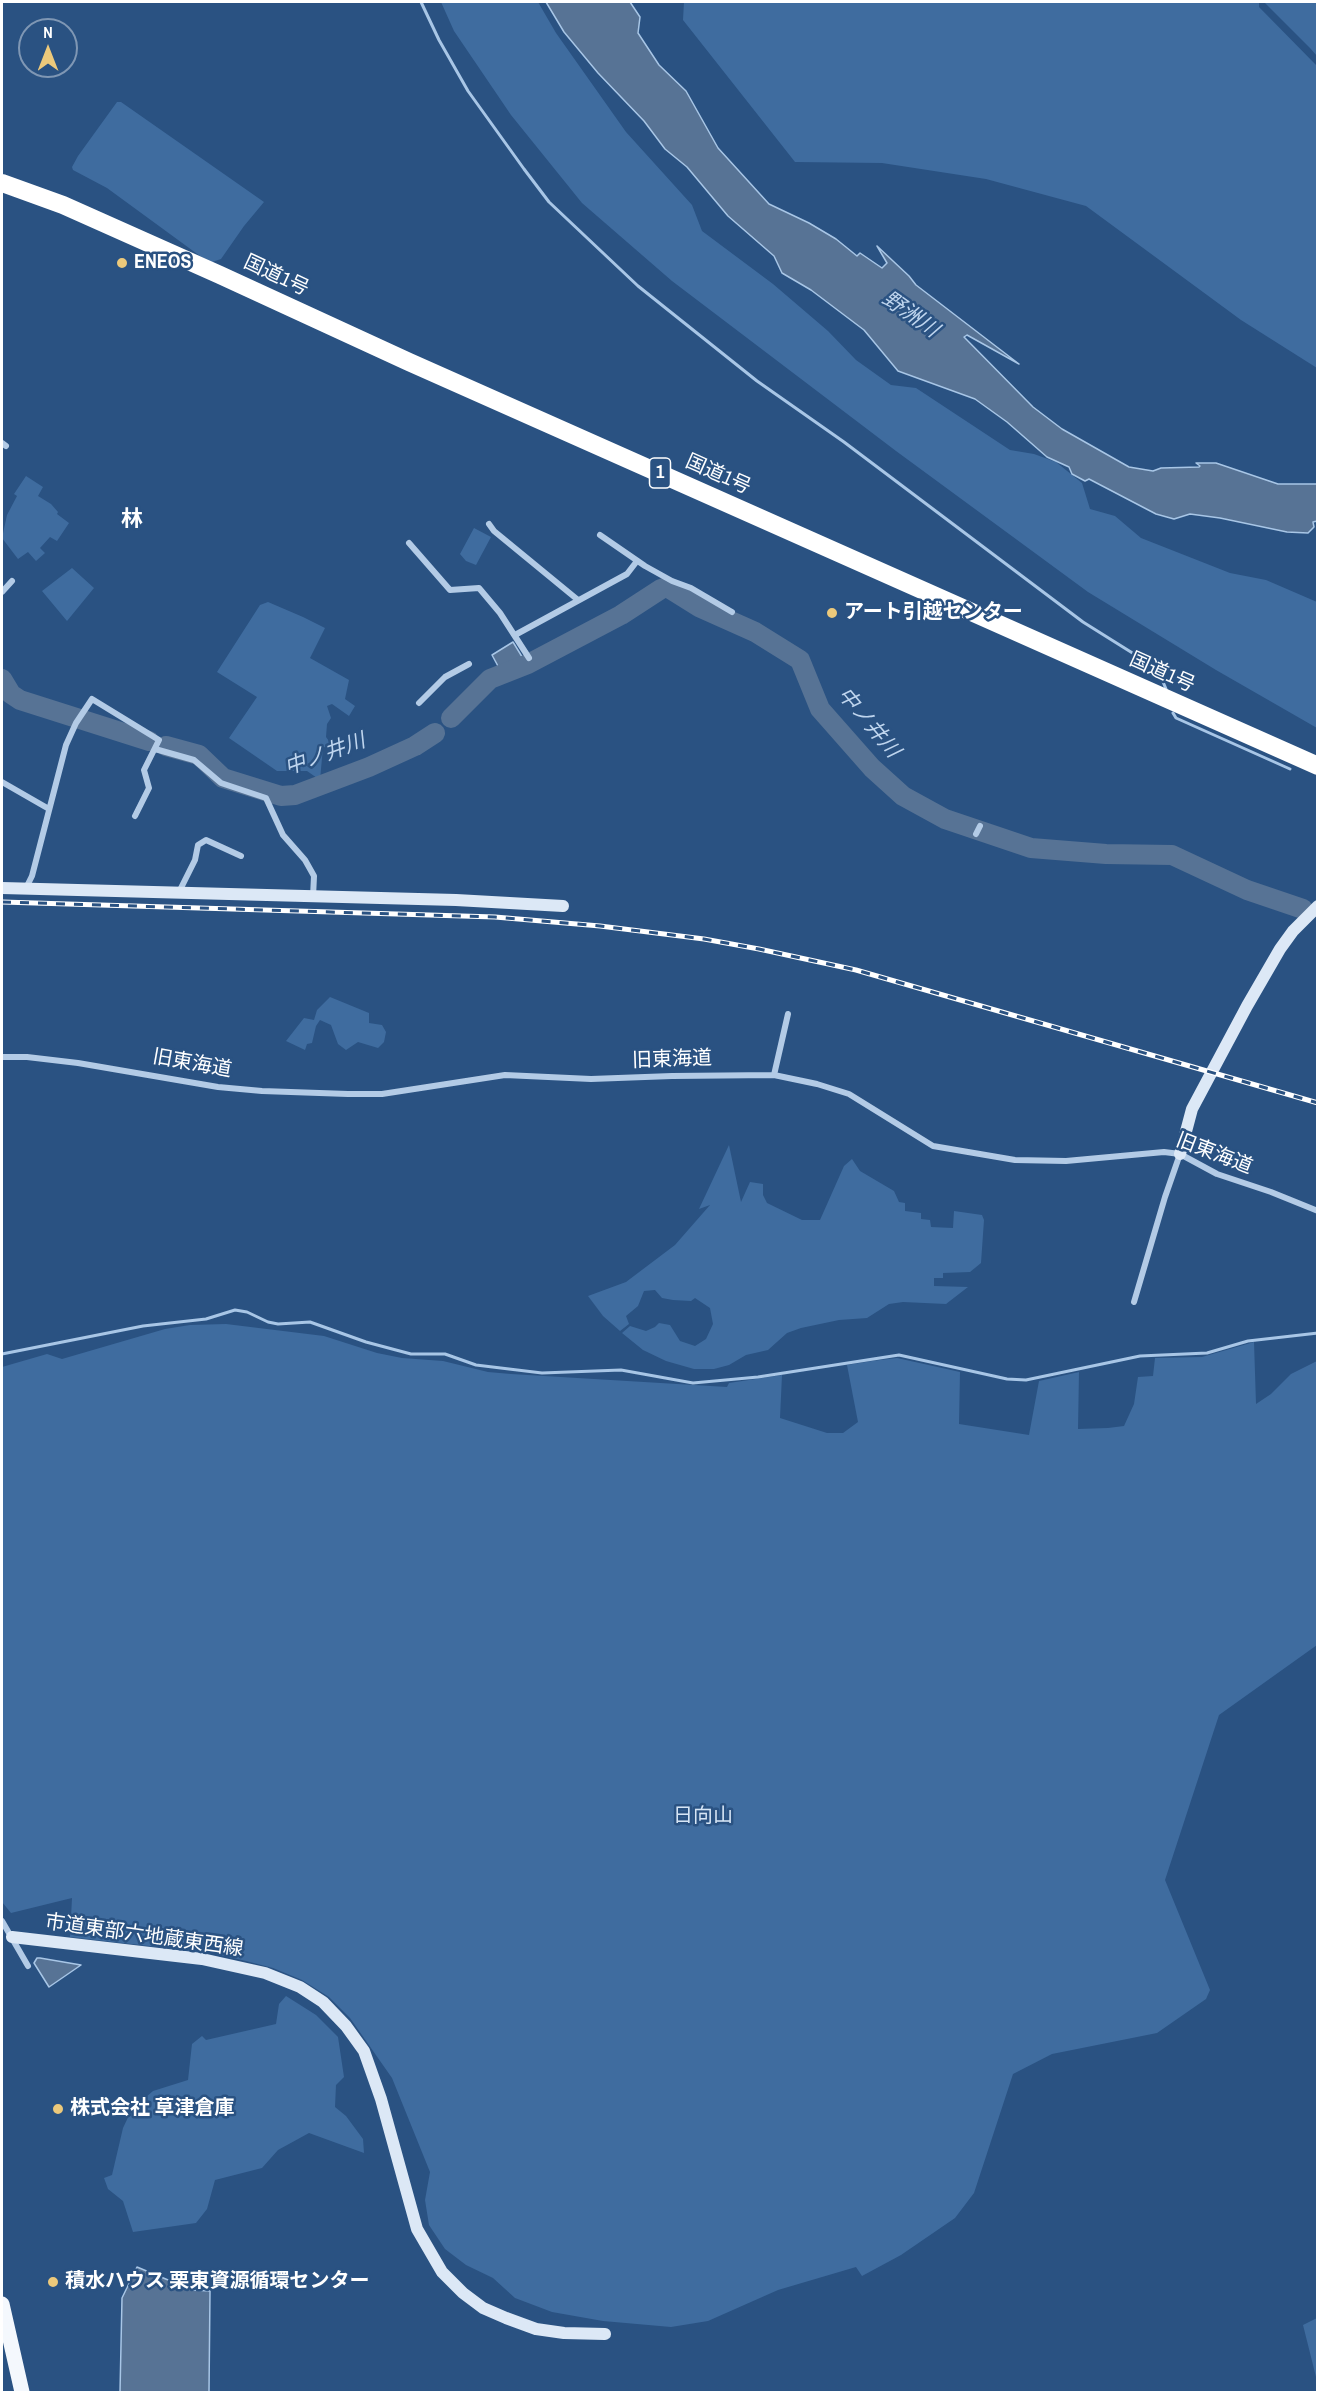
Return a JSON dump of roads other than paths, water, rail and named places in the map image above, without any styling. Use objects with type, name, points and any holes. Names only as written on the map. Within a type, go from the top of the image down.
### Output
[{"type":"highway","name":"国道1号","points":[[2,183],[63,205],[220,274],[473,390],[1317,766]]},
{"type":"main road","points":[[2,2304],[22,2392]]},
{"type":"street","points":[[489,524],[494,531],[578,600]]},
{"type":"street","points":[[600,535],[637,561],[732,612]]},
{"type":"street","points":[[409,543],[450,590],[479,588],[530,658]]},
{"type":"street","points":[[514,635],[627,574],[637,561]]},
{"type":"street","points":[[2,592],[12,581]]},
{"type":"street","points":[[419,703],[445,677],[469,664]]},
{"type":"street","points":[[26,888],[32,876],[66,745],[76,723],[92,699],[159,740],[144,771],[149,788],[135,816]]},
{"type":"street","points":[[154,748],[194,759],[221,783],[266,798],[283,835],[314,876],[313,898]]},
{"type":"street","points":[[2,782],[50,809]]},
{"type":"street","points":[[179,893],[195,860],[198,845],[206,840],[241,856]]},
{"type":"street","points":[[2,888],[456,900],[563,906]]},
{"type":"street","points":[[1134,1302],[1192,1109],[1280,949],[1293,931],[1317,906]]},
{"type":"street","points":[[774,1076],[788,1014]]},
{"type":"street","name":"旧東海道","points":[[2,1057],[27,1057],[78,1063],[229,1088],[348,1094],[382,1094],[505,1075],[591,1079],[774,1076],[818,1084],[849,1094],[933,1146],[1025,1160],[1066,1161],[1154,1152],[1180,1154],[1216,1174],[1293,1200],[1317,1211]]},
{"type":"street","points":[[2,1921],[28,1966]]},
{"type":"street","name":"市道東部六地蔵東西線","points":[[12,1937],[202,1959],[265,1973],[300,1987],[323,2002],[346,2026],[364,2051],[381,2099],[417,2229],[442,2272],[463,2293],[483,2308],[506,2318],[536,2329],[564,2333],[605,2334]]},
{"type":"water","name":"野洲川","points":[[546,2],[630,2],[640,17],[638,33],[659,65],[686,91],[718,148],[769,204],[809,223],[836,239],[857,256],[860,253],[882,268],[887,263],[877,246],[916,285],[1019,364],[967,335],[964,337],[1033,407],[1062,429],[1129,467],[1153,471],[1161,468],[1200,466],[1196,463],[1216,463],[1278,484],[1317,484],[1317,521],[1313,522],[1314,527],[1308,533],[1287,532],[1220,518],[1190,514],[1174,519],[1156,514],[1089,479],[1085,481],[1072,474],[1069,467],[1047,457],[1007,422],[975,399],[898,371],[864,330],[811,290],[782,273],[774,256],[728,216],[687,167],[665,149],[644,121],[598,73],[564,32]]},
{"type":"water","points":[[513,642],[524,660],[499,668],[492,655]]},
{"type":"water","points":[[37,1958],[81,1965],[49,1987],[34,1963]]},
{"type":"water","points":[[137,2267],[192,2290],[210,2291],[209,2392],[120,2392],[122,2298]]},
{"type":"waterway","points":[[421,2],[439,40],[468,91],[549,202],[638,286],[757,381],[844,442],[1083,622],[1150,664],[1159,672],[1166,689]]},
{"type":"waterway","name":"中ノ井川","points":[[451,718],[490,679],[528,664],[621,615],[667,587],[699,607],[755,632],[800,660],[820,709],[872,768],[903,796],[945,819],[1031,848],[1106,854],[1172,855],[1247,890],[1303,909]]},
{"type":"waterway","name":"中ノ井川","points":[[2,679],[11,694],[20,700],[149,741]]},
{"type":"waterway","points":[[1173,713],[1176,718],[1290,769]]},
{"type":"waterway","name":"中ノ井川","points":[[166,746],[199,755],[223,778],[281,796],[295,795],[369,767],[415,746],[435,733]]},
{"type":"waterway","points":[[2,1354],[143,1326],[206,1319],[235,1310],[247,1312],[278,1324],[310,1322],[366,1342],[411,1354],[445,1354],[476,1365],[542,1373],[621,1370],[693,1383],[758,1377],[899,1355],[1007,1379],[1026,1380],[1140,1356],[1207,1353],[1248,1341],[1318,1333]]},
{"type":"railway","points":[[2,902],[495,917],[600,926],[704,939],[856,970],[1318,1103]]},
{"type":"place","name":"ENEOS","points":[[122,263]]},
{"type":"place","name":"アート引越センター","points":[[832,613]]},
{"type":"place","name":"株式会社 草津倉庫","points":[[58,2109]]},
{"type":"place","name":"積水ハウス 栗東資源循環センター","points":[[53,2282]]},
{"type":"district","name":"林","points":[[132,520]]},
{"type":"park label","name":"日向山","points":[[703,1817]]}]
